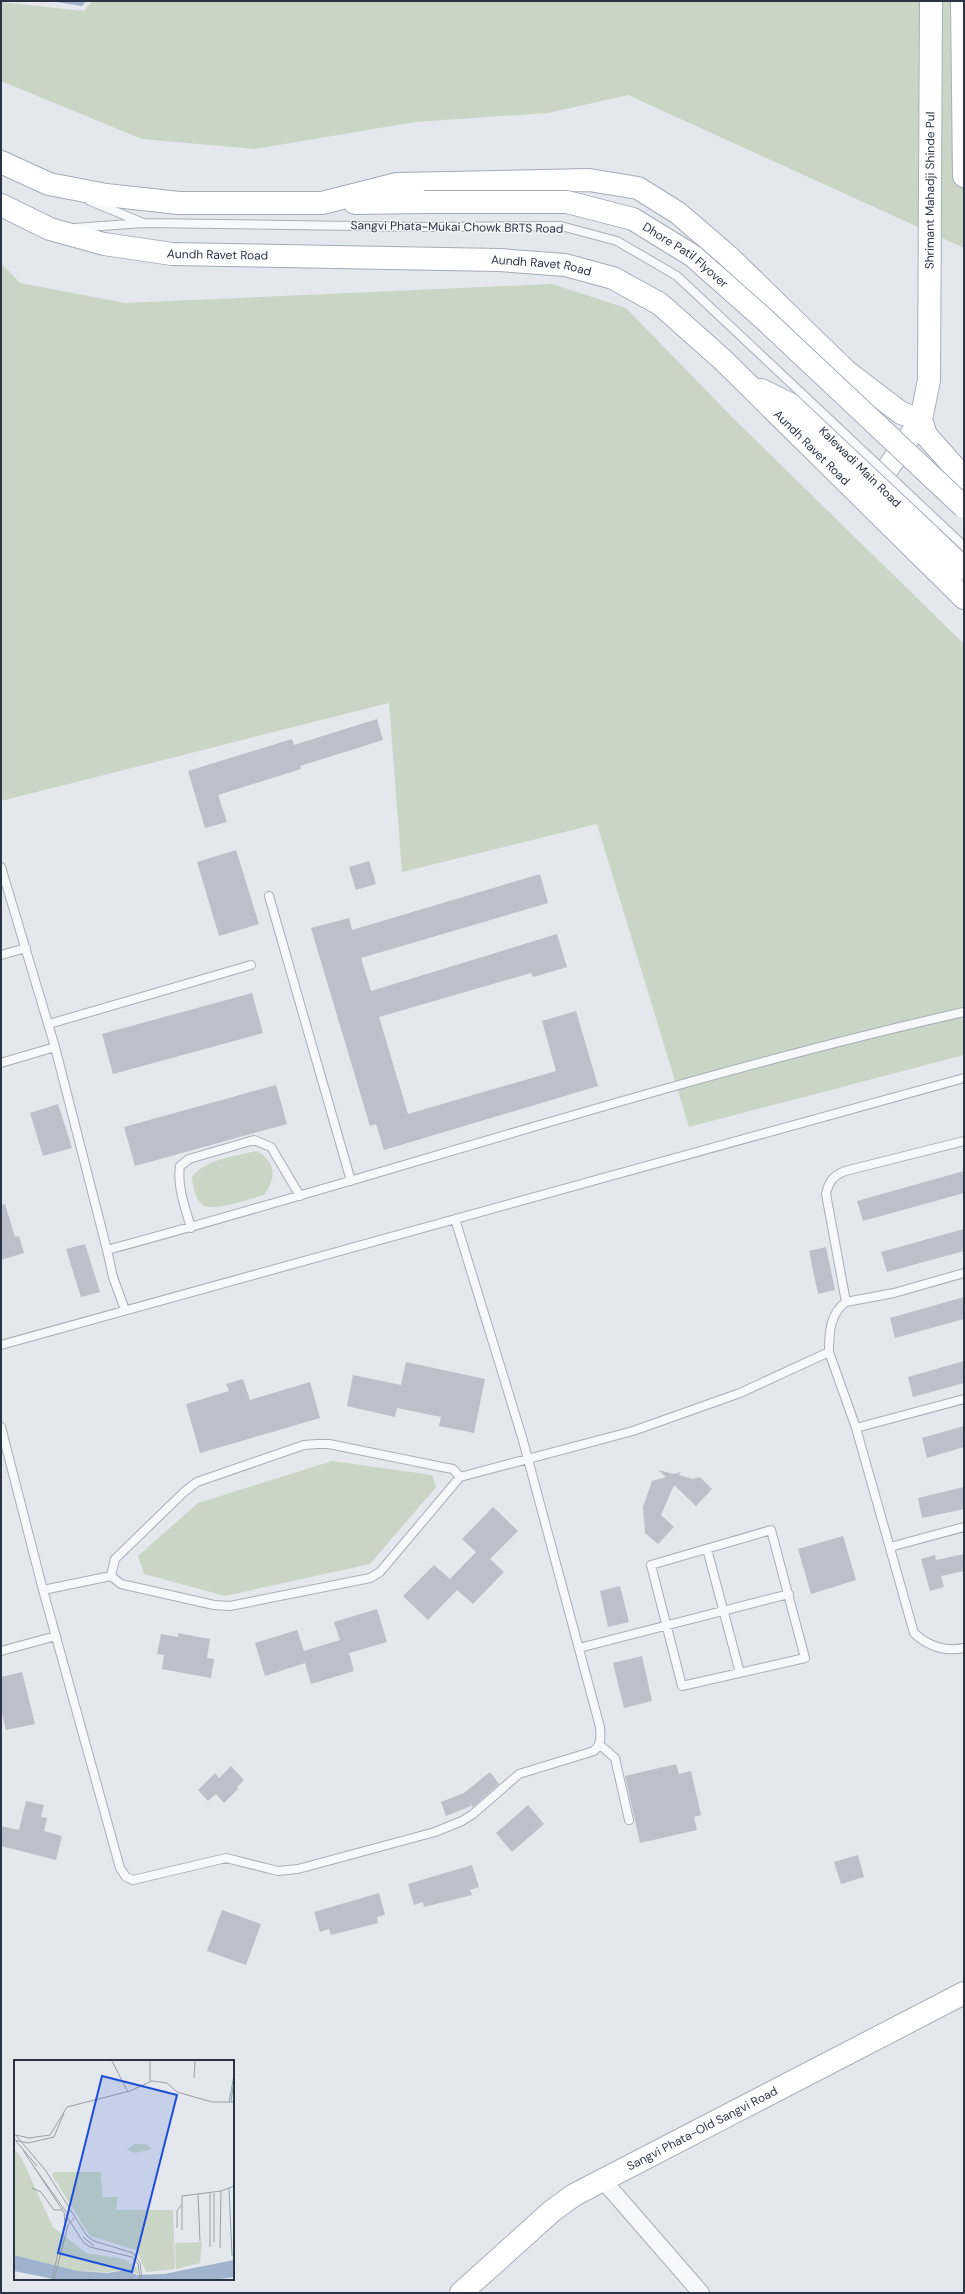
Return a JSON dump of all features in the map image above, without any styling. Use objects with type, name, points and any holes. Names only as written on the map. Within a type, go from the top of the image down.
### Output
[{"type":"main road","name":"Shrimant Mahadji Shinde Pul","points":[[921,420],[929,380],[931,1]]},
{"type":"main road","points":[[962,1],[964,176]]},
{"type":"main road","points":[[1,162],[49,184],[106,195],[179,203],[322,203],[397,184],[589,180],[638,188],[678,212],[728,256],[846,371],[901,413],[921,420]]},
{"type":"main road","name":"Dhore Patil Flyover","points":[[322,203],[567,202],[633,219],[693,256],[764,319],[964,507]]},
{"type":"main road","name":"Aundh Ravet Road","points":[[1,205],[50,229],[104,244],[172,254],[499,260],[565,265],[613,278],[660,304],[723,360],[964,598]]},
{"type":"main road","name":"Kalewadi Main Road","points":[[744,381],[802,410],[964,569]]},
{"type":"main road","points":[[921,420],[926,435],[964,478]]},
{"type":"main road","points":[[877,484],[921,420]]},
{"type":"main road","name":"Sangvi Phata-Old Sangvi Road","points":[[461,2293],[552,2211],[574,2195],[602,2179],[964,1993]]},
{"type":"street","points":[[602,2179],[701,2293]]},
{"type":"lane","name":"Sangvi Phata-Mukai Chowk BRTS Road","points":[[49,184],[143,223]]},
{"type":"lane","name":"Sangvi Phata-Mukai Chowk BRTS Road","points":[[50,229],[143,223],[425,227],[561,226],[618,241],[677,276],[964,546]]},
{"type":"lane","points":[[1,867],[56,1047],[113,1277],[125,1310]]},
{"type":"lane","points":[[269,896],[351,1181]]},
{"type":"lane","points":[[1,955],[26,948]]},
{"type":"lane","points":[[49,1024],[252,965]]},
{"type":"lane","points":[[107,1250],[191,1228],[620,1102],[871,1033],[964,1012]]},
{"type":"lane","points":[[1,1063],[56,1047]]},
{"type":"lane","points":[[1,1345],[964,1078]]},
{"type":"lane","points":[[191,1228],[179,1185],[180,1166],[189,1159],[254,1140],[258,1141],[271,1147],[300,1196]]},
{"type":"lane","points":[[846,1302],[826,1194],[828,1183],[835,1176],[845,1171],[964,1141]]},
{"type":"lane","points":[[1,1427],[43,1590],[120,1868],[126,1877],[133,1880],[226,1858],[278,1871],[298,1869],[435,1832],[462,1821],[473,1814],[519,1774],[594,1751],[600,1745],[600,1727],[528,1458],[455,1219]]},
{"type":"lane","points":[[964,1273],[894,1292],[846,1302],[838,1308],[833,1316],[829,1352],[856,1428],[914,1633],[924,1642],[934,1647],[964,1648]]},
{"type":"lane","points":[[111,1576],[121,1584],[214,1605],[230,1606],[370,1578],[380,1572],[460,1477],[633,1431],[740,1393],[829,1352]]},
{"type":"lane","points":[[856,1428],[964,1398]]},
{"type":"lane","points":[[111,1576],[115,1559],[184,1492],[197,1482],[304,1445],[329,1444],[412,1460],[453,1469],[460,1477]]},
{"type":"lane","points":[[890,1547],[964,1527]]},
{"type":"lane","points":[[771,1530],[805,1658],[682,1686],[651,1565],[707,1549],[771,1530]]},
{"type":"lane","points":[[707,1549],[740,1673]]},
{"type":"lane","points":[[43,1590],[111,1576]]},
{"type":"lane","points":[[579,1648],[789,1594]]},
{"type":"lane","points":[[1,1651],[56,1636]]},
{"type":"lane","points":[[600,1745],[615,1758],[629,1820]]},
{"type":"green space","points":[[92,1],[964,1],[964,248],[628,95],[548,113],[415,122],[255,149],[142,139],[1,81],[1,2],[84,11]]},
{"type":"green space","points":[[1,263],[20,283],[125,303],[552,284],[626,308],[734,419],[964,644],[964,1055],[689,1127],[597,824],[402,872],[389,703],[1,801]]},
{"type":"green space","points":[[256,1151],[268,1159],[271,1164],[271,1182],[264,1195],[233,1204],[216,1207],[209,1207],[200,1203],[195,1192],[192,1177],[198,1171],[221,1159]]},
{"type":"green space","points":[[332,1461],[432,1475],[436,1487],[370,1564],[225,1596],[144,1574],[138,1556],[198,1503]]},
{"type":"water","points":[[50,1],[86,1],[82,6]]},
{"type":"building","points":[[377,719],[383,740],[300,766],[301,769],[218,795],[227,822],[205,828],[188,771],[292,739],[294,745]]},
{"type":"building","points":[[236,850],[259,924],[219,936],[197,862]]},
{"type":"building","points":[[369,861],[376,884],[356,890],[349,867]]},
{"type":"building","points":[[540,874],[548,903],[361,958],[371,991],[557,934],[567,967],[533,977],[531,973],[379,1017],[408,1114],[556,1071],[542,1021],[576,1011],[598,1086],[384,1150],[376,1124],[370,1126],[311,928],[349,918],[352,930]]},
{"type":"building","points":[[252,993],[263,1033],[113,1074],[102,1034]]},
{"type":"building","points":[[276,1085],[287,1124],[135,1166],[124,1127]]},
{"type":"building","points":[[58,1104],[72,1148],[43,1156],[30,1113]]},
{"type":"building","points":[[964,1171],[964,1193],[863,1221],[857,1201]]},
{"type":"building","points":[[5,1204],[15,1237],[19,1236],[24,1253],[1,1260],[1,1205]]},
{"type":"building","points":[[964,1229],[964,1251],[887,1272],[881,1252]]},
{"type":"building","points":[[85,1244],[100,1292],[81,1297],[66,1249]]},
{"type":"building","points":[[826,1247],[835,1290],[818,1294],[809,1251]]},
{"type":"building","points":[[964,1297],[964,1319],[895,1338],[890,1318]]},
{"type":"building","points":[[964,1361],[964,1383],[913,1397],[908,1377]]},
{"type":"building","points":[[406,1362],[485,1379],[474,1433],[439,1426],[441,1417],[397,1408],[395,1417],[347,1406],[353,1375],[401,1385]]},
{"type":"building","points":[[243,1379],[250,1400],[310,1382],[320,1418],[200,1453],[186,1404],[229,1391],[226,1384]]},
{"type":"building","points":[[964,1426],[964,1447],[927,1458],[922,1438]]},
{"type":"building","points":[[658,1470],[674,1474],[681,1472],[679,1475],[693,1479],[700,1477],[712,1489],[696,1506],[674,1485],[661,1515],[674,1527],[658,1544],[645,1533],[643,1507],[652,1481],[666,1477]]},
{"type":"building","points":[[964,1487],[964,1509],[922,1518],[918,1498]]},
{"type":"building","points":[[493,1507],[518,1531],[490,1559],[504,1572],[473,1604],[457,1590],[428,1620],[403,1596],[434,1565],[450,1579],[476,1552],[462,1539]]},
{"type":"building","points":[[843,1536],[856,1580],[811,1594],[798,1549]]},
{"type":"building","points":[[964,1554],[964,1571],[941,1576],[944,1587],[930,1591],[921,1559],[935,1555],[936,1560]]},
{"type":"building","points":[[620,1586],[629,1622],[608,1627],[600,1591]]},
{"type":"building","points":[[377,1609],[387,1642],[349,1653],[354,1671],[311,1684],[305,1663],[265,1676],[255,1643],[297,1630],[304,1651],[340,1640],[334,1622]]},
{"type":"building","points":[[178,1633],[210,1639],[207,1658],[214,1659],[211,1678],[162,1669],[164,1655],[157,1654],[161,1634],[178,1637]]},
{"type":"building","points":[[642,1656],[652,1701],[624,1708],[613,1663]]},
{"type":"building","points":[[22,1672],[35,1724],[6,1730],[1,1709],[1,1677]]},
{"type":"building","points":[[676,1764],[679,1774],[691,1771],[701,1815],[694,1817],[697,1830],[640,1843],[625,1776]]},
{"type":"building","points":[[231,1766],[244,1780],[237,1787],[238,1789],[224,1803],[216,1794],[208,1801],[198,1790],[215,1773],[219,1778]]},
{"type":"building","points":[[490,1772],[499,1784],[473,1807],[470,1804],[471,1806],[446,1816],[441,1802],[464,1793]]},
{"type":"building","points":[[26,1801],[44,1805],[41,1817],[47,1818],[44,1831],[62,1836],[56,1860],[1,1846],[1,1826],[19,1830]]},
{"type":"building","points":[[528,1805],[544,1824],[512,1852],[496,1833]]},
{"type":"building","points":[[858,1855],[864,1877],[841,1884],[834,1862]]},
{"type":"building","points":[[472,1865],[479,1887],[470,1890],[472,1895],[424,1907],[423,1902],[414,1905],[408,1884]]},
{"type":"building","points":[[379,1893],[385,1915],[377,1917],[378,1923],[331,1935],[329,1929],[320,1932],[314,1912]]},
{"type":"building","points":[[222,1910],[261,1924],[246,1965],[207,1951]]}]
